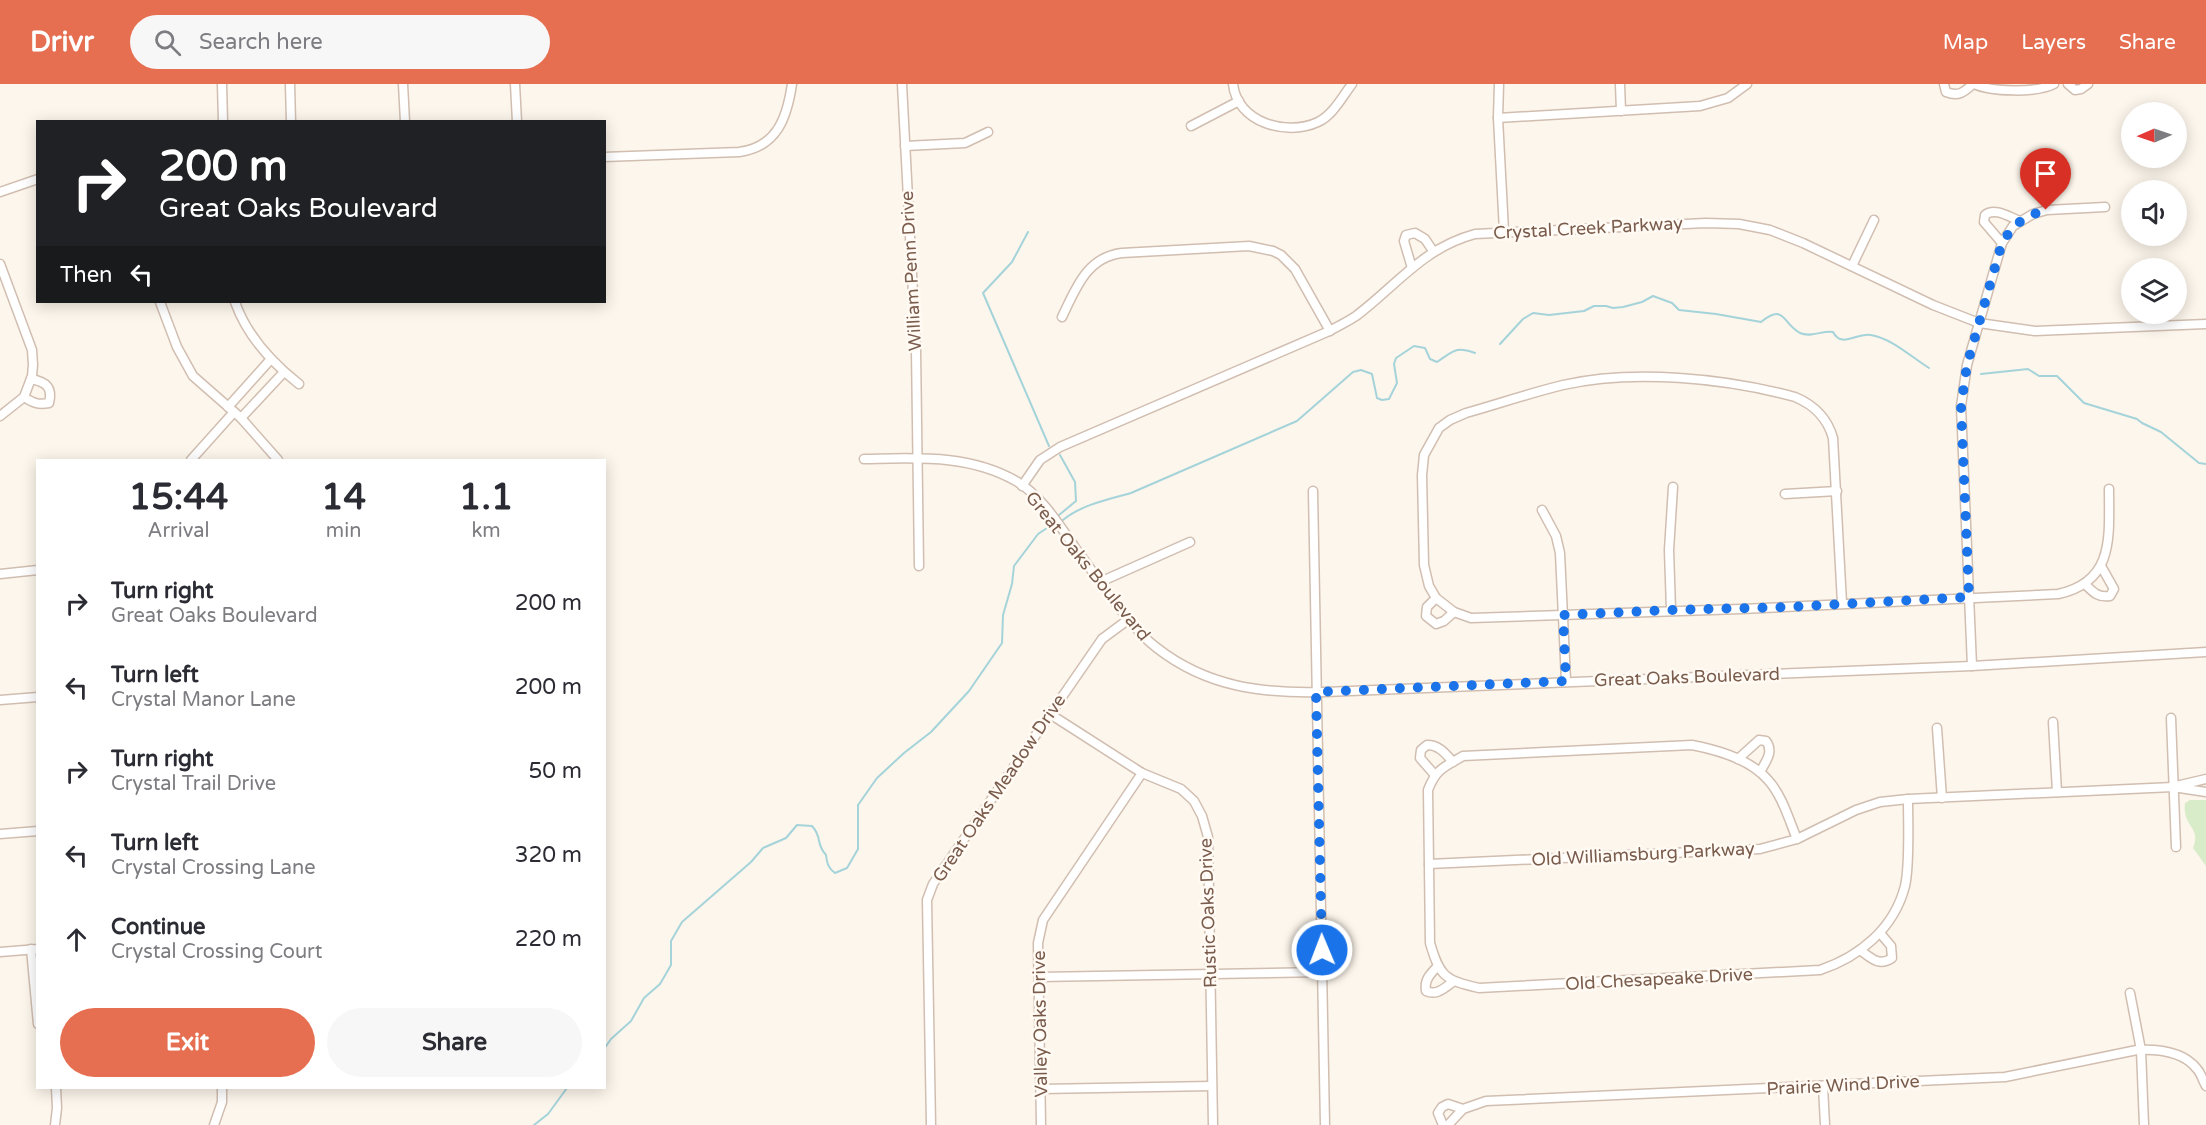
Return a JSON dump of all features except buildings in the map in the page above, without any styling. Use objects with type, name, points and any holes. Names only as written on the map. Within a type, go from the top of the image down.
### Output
[{"type":"street","points":[[222,84],[223,120]]},
{"type":"street","points":[[290,84],[291,120]]},
{"type":"street","points":[[403,84],[405,120]]},
{"type":"street","points":[[515,84],[517,120]]},
{"type":"street","points":[[606,157],[755,150],[778,129],[788,110],[792,84]]},
{"type":"street","name":"William Penn Drive","points":[[902,84],[916,350],[919,566]]},
{"type":"street","points":[[1233,84],[1239,101],[1253,116],[1267,125],[1288,129],[1319,122],[1332,111],[1352,84]]},
{"type":"street","points":[[1499,84],[1498,118],[1504,231]]},
{"type":"street","points":[[1620,84],[1621,111]]},
{"type":"street","points":[[1498,118],[1700,106],[1728,98],[1747,84]]},
{"type":"street","points":[[1944,84],[1946,92],[1954,95],[1963,93],[1974,84],[1985,89],[2041,89],[2054,84]]},
{"type":"street","points":[[2068,84],[2075,90],[2088,84]]},
{"type":"street","points":[[1191,126],[1239,101]]},
{"type":"street","points":[[905,146],[965,143],[988,132]]},
{"type":"street","points":[[0,192],[36,180]]},
{"type":"street","points":[[1972,666],[1961,406],[1964,378],[2002,243],[2019,221],[2046,210],[2104,207]]},
{"type":"street","points":[[2002,243],[1984,222],[1985,215],[1995,212],[2019,221]]},
{"type":"street","points":[[1852,266],[1874,220]]},
{"type":"street","name":"Crystal Creek Parkway","points":[[1022,486],[1040,460],[1060,447],[1330,331],[1356,316],[1433,251],[1461,237],[1504,231],[1706,222],[1739,224],[1770,230],[1933,305],[1979,323],[2035,331],[2206,324]]},
{"type":"street","points":[[1412,268],[1404,241],[1406,235],[1414,232],[1425,239],[1433,251]]},
{"type":"street","points":[[1062,317],[1088,269],[1104,257],[1122,252],[1258,247],[1281,255],[1295,268],[1330,331]]},
{"type":"street","points":[[0,264],[3,279],[32,350],[33,365],[31,380],[24,397],[0,416]]},
{"type":"street","points":[[160,303],[177,347],[193,376],[234,412],[278,459]]},
{"type":"street","points":[[235,303],[242,321],[271,359],[299,384]]},
{"type":"street","points":[[192,459],[234,412],[271,359]]},
{"type":"street","points":[[234,412],[285,372]]},
{"type":"street","points":[[1842,603],[1835,448],[1830,427],[1814,408],[1795,397],[1699,379],[1620,378],[1562,386],[1466,413],[1450,420],[1439,428],[1424,454],[1422,475],[1425,576],[1436,598],[1454,612],[1479,618],[1741,609],[2058,594],[2076,590],[2085,584],[2101,566],[2108,544],[2109,489]]},
{"type":"street","points":[[24,397],[40,405],[49,403],[50,388],[46,384],[31,380]]},
{"type":"street","name":"Great Oaks Boulevard","points":[[864,459],[918,458],[970,462],[1022,486],[1038,499],[1129,619],[1155,647],[1187,669],[1226,684],[1265,692],[1316,692],[1972,666],[2206,652]]},
{"type":"street","points":[[1671,610],[1668,550],[1673,487]]},
{"type":"street","points":[[1313,491],[1325,1125]]},
{"type":"street","points":[[1785,494],[1837,491]]},
{"type":"street","points":[[1542,510],[1558,543],[1566,681]]},
{"type":"street","points":[[1100,582],[1190,543]]},
{"type":"street","points":[[2085,584],[2101,597],[2110,596],[2114,590],[2101,566]]},
{"type":"street","points":[[0,574],[36,570]]},
{"type":"street","points":[[1436,598],[1428,607],[1426,616],[1430,621],[1436,624],[1444,621],[1454,612]]},
{"type":"street","name":"Great Oaks Meadow Drive","points":[[931,1125],[927,900],[933,884],[1102,639],[1129,619]]},
{"type":"street","points":[[0,700],[36,697]]},
{"type":"street","name":"Rustic Oaks Drive","points":[[1050,714],[1142,773],[1181,789],[1194,801],[1202,816],[1208,837],[1213,1125]]},
{"type":"street","points":[[2171,718],[2176,847]]},
{"type":"street","points":[[2053,722],[2056,792]]},
{"type":"street","points":[[1937,728],[1942,798]]},
{"type":"street","points":[[1738,759],[1759,740],[1766,741],[1770,747],[1770,753],[1760,772]]},
{"type":"street","points":[[1434,774],[1420,758],[1421,750],[1427,745],[1440,748],[1453,762]]},
{"type":"street","points":[[1438,966],[1425,984],[1426,991],[1431,993],[1440,992],[1453,982],[1442,973],[1430,943],[1428,790],[1434,774],[1439,769],[1463,756],[1692,745],[1714,749],[1738,759],[1768,779],[1797,839]]},
{"type":"street","name":"Valley Oaks Drive","points":[[1041,1125],[1038,943],[1043,920],[1142,773]]},
{"type":"street","name":"Old Williamsburg Parkway","points":[[2173,787],[2206,779]]},
{"type":"street","name":"Old Williamsburg Parkway","points":[[1428,864],[1760,849],[1797,839],[1856,810],[1880,802],[1908,799],[2173,787],[2206,792]]},
{"type":"street","name":"Old Chesapeake Drive","points":[[1453,982],[1479,988],[1799,972],[1820,970],[1839,964],[1874,941],[1893,915],[1905,886],[1908,799]]},
{"type":"street","points":[[0,834],[36,831]]},
{"type":"street","points":[[1860,950],[1877,962],[1884,962],[1892,958],[1891,946],[1880,933]]},
{"type":"street","points":[[0,952],[34,949],[36,986]]},
{"type":"street","points":[[1039,977],[1323,972]]},
{"type":"street","points":[[2130,993],[2141,1050],[2144,1125]]},
{"type":"street","name":"Prairie Wind Drive","points":[[1448,1125],[1464,1110],[1486,1101],[2005,1077],[2141,1050],[2166,1051],[2183,1058],[2196,1068],[2206,1086]]},
{"type":"street","points":[[1041,1089],[1212,1086]]},
{"type":"street","points":[[1823,1086],[1825,1125]]},
{"type":"street","points":[[55,1125],[56,1089]]},
{"type":"street","points":[[214,1125],[222,1102],[222,1089]]},
{"type":"street","name":"Prairie Wind Drive","points":[[1443,1125],[1438,1113],[1442,1107],[1448,1104],[1464,1110]]},
{"type":"green space","points":[[2190,800],[2206,800],[2206,866],[2193,848],[2195,835],[2185,811],[2185,803]]},
{"type":"waterway","points":[[1028,232],[1012,262],[983,293],[1049,446]]},
{"type":"waterway","points":[[1500,344],[1523,319],[1533,313],[1549,315],[1584,311],[1594,306],[1623,307],[1642,302],[1653,296],[1672,303],[1679,310],[1761,322],[1779,314],[1794,329],[1804,334],[1833,332],[1837,337],[1845,340],[1866,335],[1879,337],[1894,344],[1929,368]]},
{"type":"waterway","points":[[1063,520],[1087,506],[1131,493],[1297,421],[1353,372],[1361,370],[1372,374],[1377,398],[1389,399],[1397,383],[1394,364],[1396,358],[1414,346],[1425,348],[1430,359],[1437,362],[1451,352],[1459,350],[1475,353]]},
{"type":"waterway","points":[[1981,374],[2028,369],[2039,376],[2057,376],[2084,403],[2137,419],[2161,432],[2199,463],[2206,464]]},
{"type":"waterway","points":[[1059,515],[1076,501],[1075,482],[1060,455]]},
{"type":"waterway","points":[[606,1046],[631,1021],[644,998],[660,984],[671,965],[671,941],[682,922],[751,862],[763,848],[786,838],[797,825],[812,826],[831,869],[835,873],[847,868],[858,849],[858,805],[877,778],[931,732],[969,691],[1002,643],[1003,615],[1012,584],[1014,566],[1038,534],[1047,528]]},
{"type":"waterway","points":[[534,1125],[548,1114],[566,1089]]},
{"type":"route","points":[[1322,950],[1316,692],[1566,681],[1563,615],[1789,607],[1969,597],[1961,419],[1964,378],[2002,243],[2019,221],[2046,210]]}]
